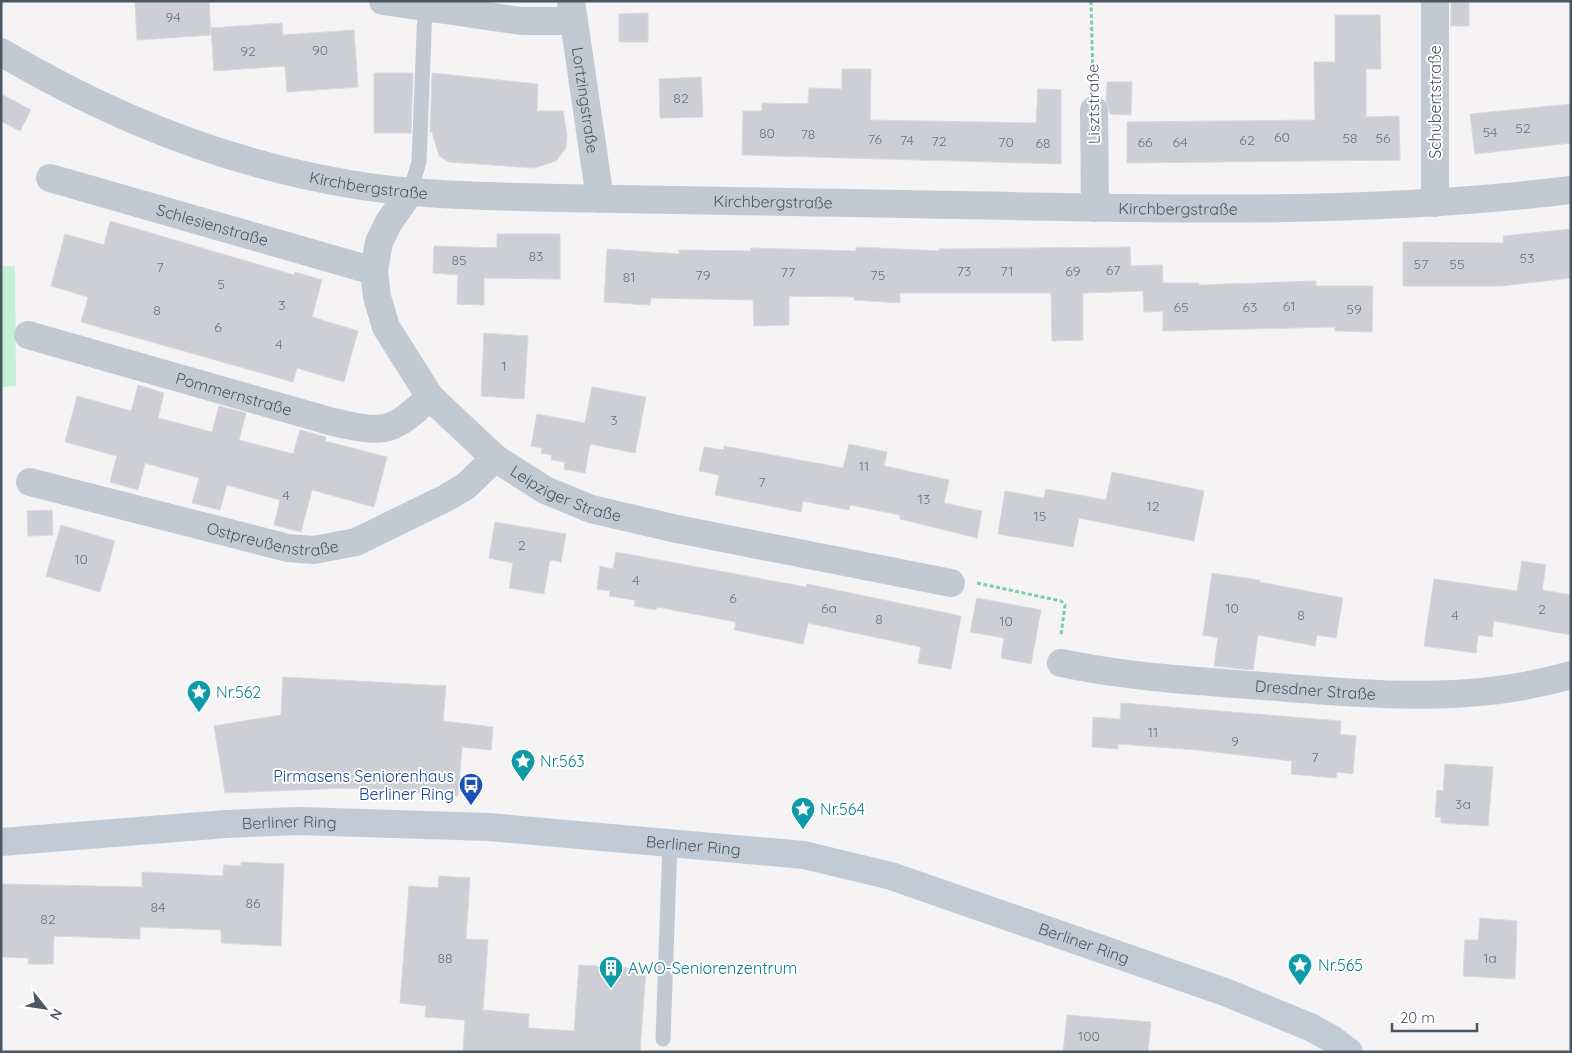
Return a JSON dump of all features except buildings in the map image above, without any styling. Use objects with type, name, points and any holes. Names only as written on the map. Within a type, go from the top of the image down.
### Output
[{"type":"street","points":[[383,1],[521,21],[572,11]]},
{"type":"street","name":"Schubertstraße","points":[[1435,1],[1435,202]]},
{"type":"street","name":"Lortzingstraße","points":[[572,11],[600,199]]},
{"type":"street","name":"Kirchbergstraße","points":[[1,52],[41,76],[137,123],[290,172],[347,184],[410,192],[600,199],[1094,208],[1257,208],[1435,202],[1571,190]]},
{"type":"street","name":"Lisztstraße","points":[[1094,110],[1094,208]]},
{"type":"street","name":"Schlesienstraße","points":[[50,178],[374,271]]},
{"type":"street","name":"Leipziger Straße","points":[[410,192],[389,222],[379,242],[374,271],[377,297],[386,327],[430,396],[495,458],[545,490],[591,509],[687,531],[952,583]]},
{"type":"street","name":"Pommernstraße","points":[[28,335],[366,430],[378,430],[394,426],[406,420],[430,396]]},
{"type":"street","name":"Ostpreußenstraße","points":[[30,482],[288,548],[314,550],[334,548],[356,542],[403,521],[466,486],[495,458]]},
{"type":"street","name":"Dresdner Straße","points":[[1061,663],[1128,675],[1366,694],[1425,696],[1466,695],[1511,689],[1571,675]]},
{"type":"street","name":"Berliner Ring","points":[[1,842],[226,824],[298,821],[489,827],[804,855],[891,876],[1225,992],[1310,1027],[1332,1039],[1349,1052]]},
{"type":"lane","points":[[410,192],[419,162],[425,8]]},
{"type":"lane","points":[[663,1038],[670,842]]},
{"type":"path","name":"Lisztstraße","points":[[1091,1],[1094,110]]},
{"type":"path","points":[[952,583],[970,582],[1061,601],[1065,605],[1058,654],[1061,663]]},
{"type":"green space","points":[[1,266],[15,266],[16,386],[1,387]]},
{"type":"place","name":"Nr.562","points":[[199,713]]},
{"type":"place","name":"Nr.563","points":[[523,782]]},
{"type":"place","name":"Pirmasens Seniorenhaus Berliner Ring","points":[[471,806]]},
{"type":"place","name":"Nr.564","points":[[803,830]]},
{"type":"place","name":"Nr.565","points":[[1300,986]]},
{"type":"place","name":"AWO-Seniorenzentrum","points":[[611,989]]}]
